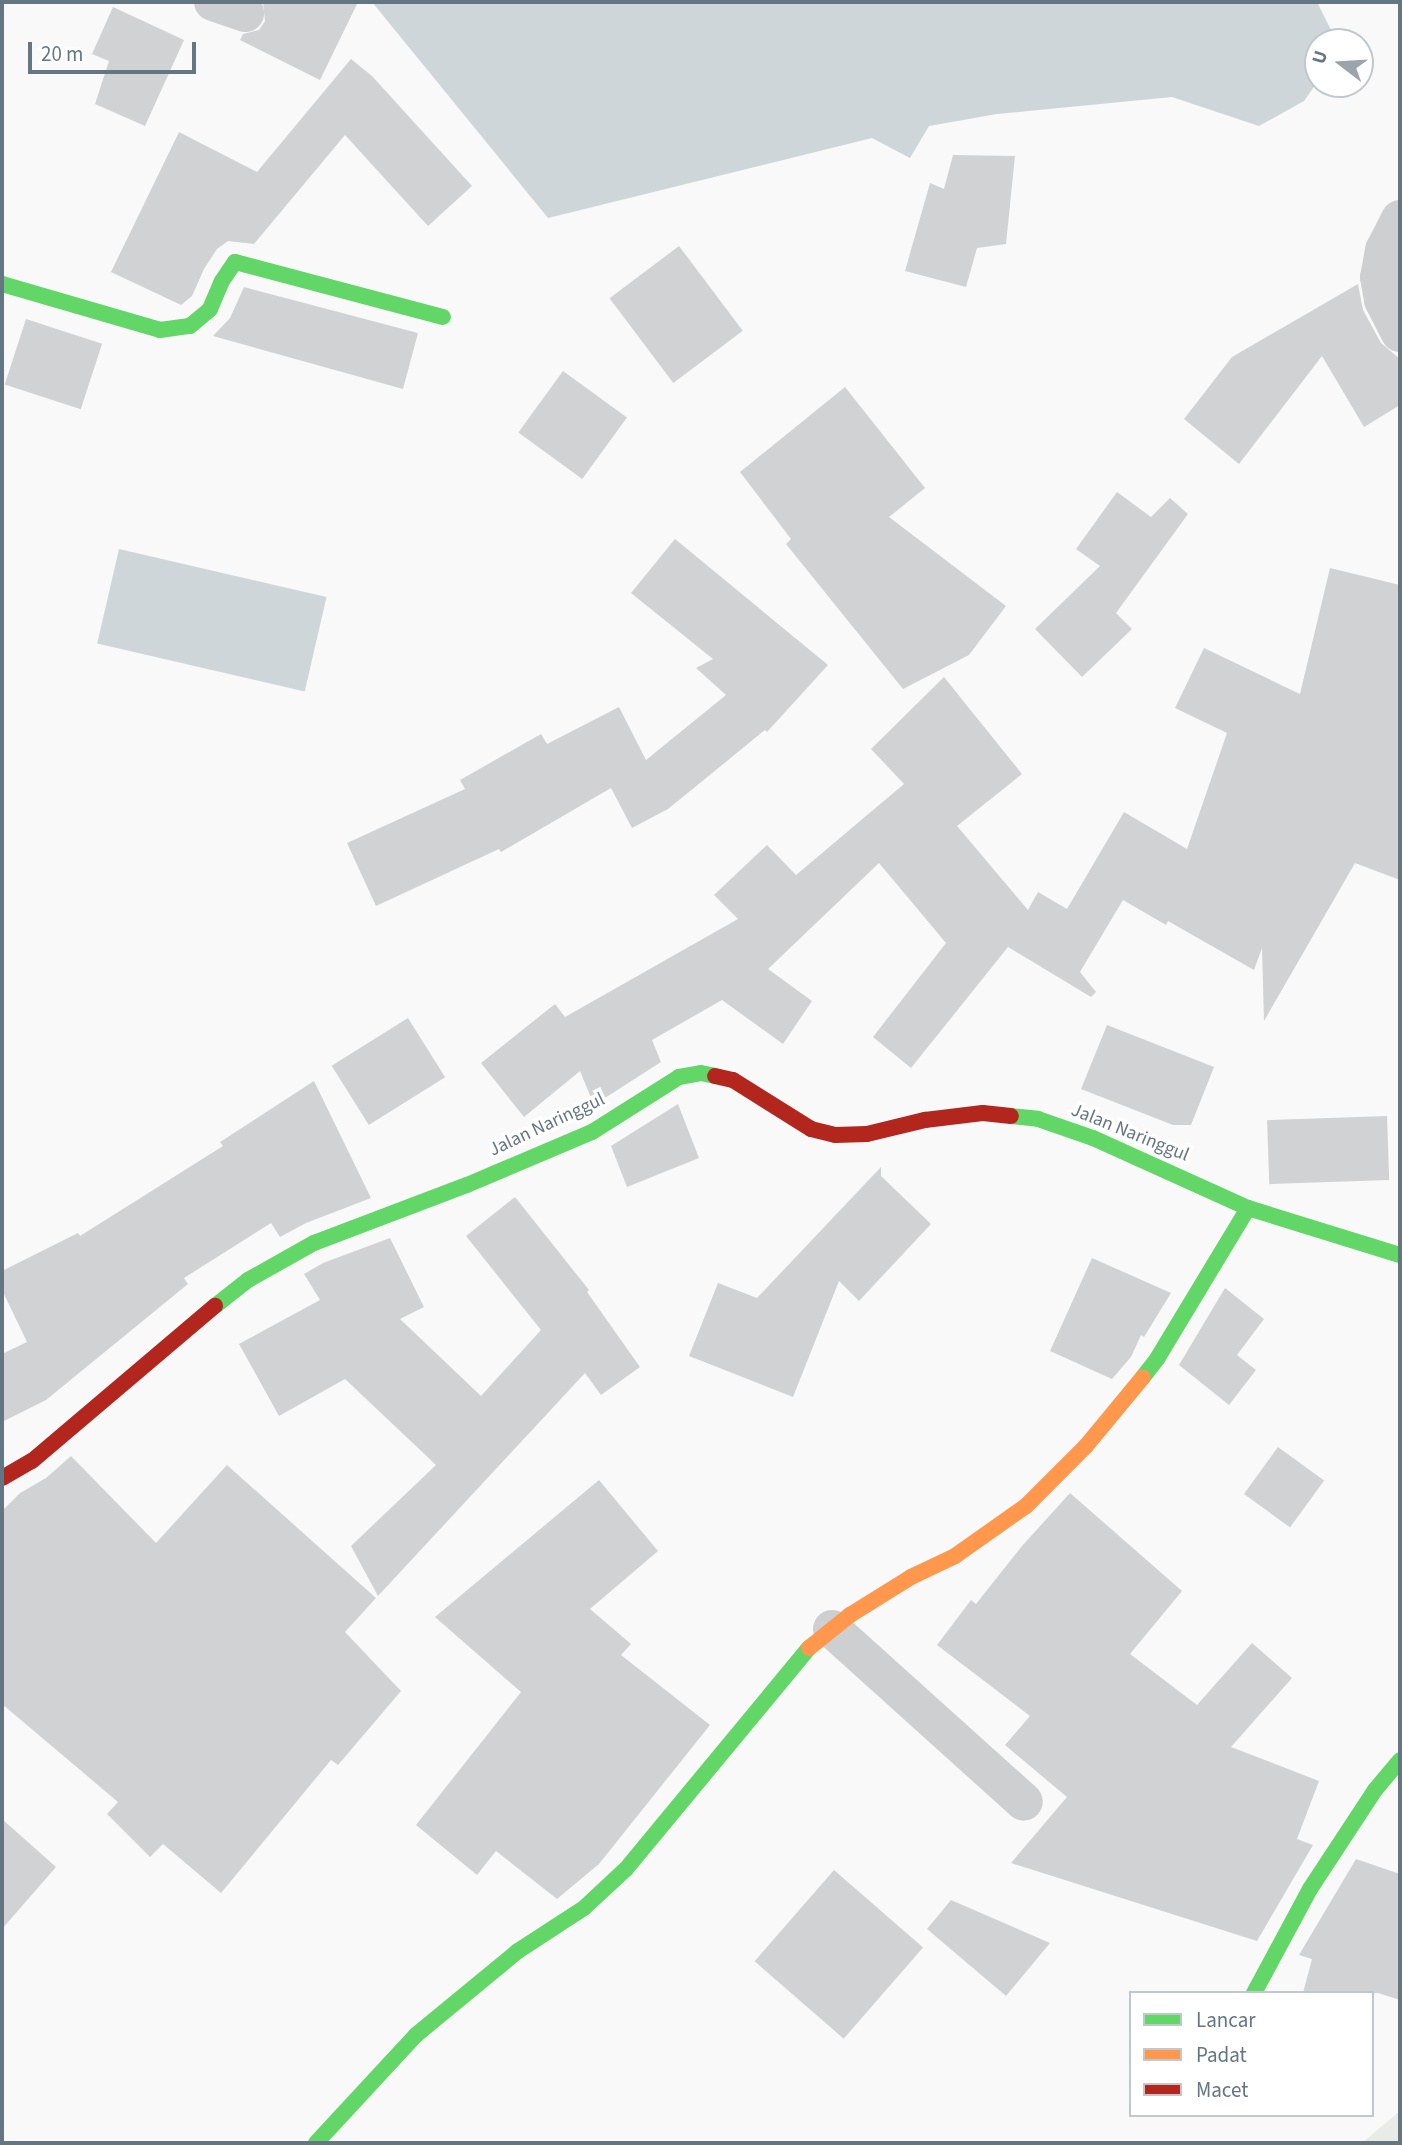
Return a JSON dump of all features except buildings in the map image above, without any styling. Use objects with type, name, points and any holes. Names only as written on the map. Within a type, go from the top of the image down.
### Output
[{"type":"street","points":[[1400,219],[1384,250],[1379,277],[1383,300],[1400,332]]},
{"type":"street","points":[[2,284],[160,330],[190,326],[210,309],[222,281],[235,262],[443,317]]},
{"type":"street","name":"Jalan Naringgul","points":[[2,1478],[32,1461],[187,1326],[248,1280],[314,1243],[467,1185],[593,1132],[679,1077],[701,1073],[733,1080],[811,1129],[835,1135],[867,1134],[925,1120],[983,1113],[1038,1119],[1093,1138],[1248,1208],[1400,1255]]},
{"type":"street","points":[[316,2143],[416,2035],[518,1951],[584,1908],[626,1869],[800,1655],[832,1629],[911,1577],[955,1556],[1026,1506],[1086,1446],[1157,1359],[1248,1208]]},
{"type":"street","points":[[832,1629],[1024,1802]]},
{"type":"street","points":[[1255,1991],[1310,1889],[1375,1790],[1400,1760]]},
{"type":"shaded area","points":[[372,2],[1317,2],[1330,28],[1304,28],[1304,101],[1259,126],[1172,97],[997,114],[929,126],[910,158],[872,138],[548,218]]},
{"type":"shaded area","points":[[119,549],[327,597],[305,691],[97,644]]},
{"type":"shaded area","points":[[1400,2111],[1400,2143],[1362,2143]]},
{"type":"traffic: fast","points":[[2,284],[160,330],[190,326],[210,309],[222,281],[235,262],[443,317]]},
{"type":"traffic: fast","points":[[215,1306],[248,1280],[314,1243],[467,1185],[592,1132],[679,1077],[701,1073],[715,1076]]},
{"type":"traffic: fast","points":[[1011,1116],[1038,1119],[1093,1138],[1248,1208],[1400,1255]]},
{"type":"traffic: fast","points":[[1143,1377],[1157,1359],[1248,1208]]},
{"type":"traffic: fast","points":[[316,2143],[416,2035],[518,1951],[584,1908],[626,1869],[809,1648]]},
{"type":"traffic: fast","points":[[1255,1991],[1310,1889],[1375,1790],[1400,1760]]},
{"type":"traffic: slow","points":[[809,1648],[850,1615],[911,1577],[955,1556],[1026,1506],[1086,1446],[1143,1377]]},
{"type":"traffic: jam","points":[[715,1076],[733,1080],[811,1129],[835,1135],[867,1134],[925,1120],[983,1113],[1011,1116]]},
{"type":"traffic: jam","points":[[2,1478],[32,1461],[215,1306]]}]
